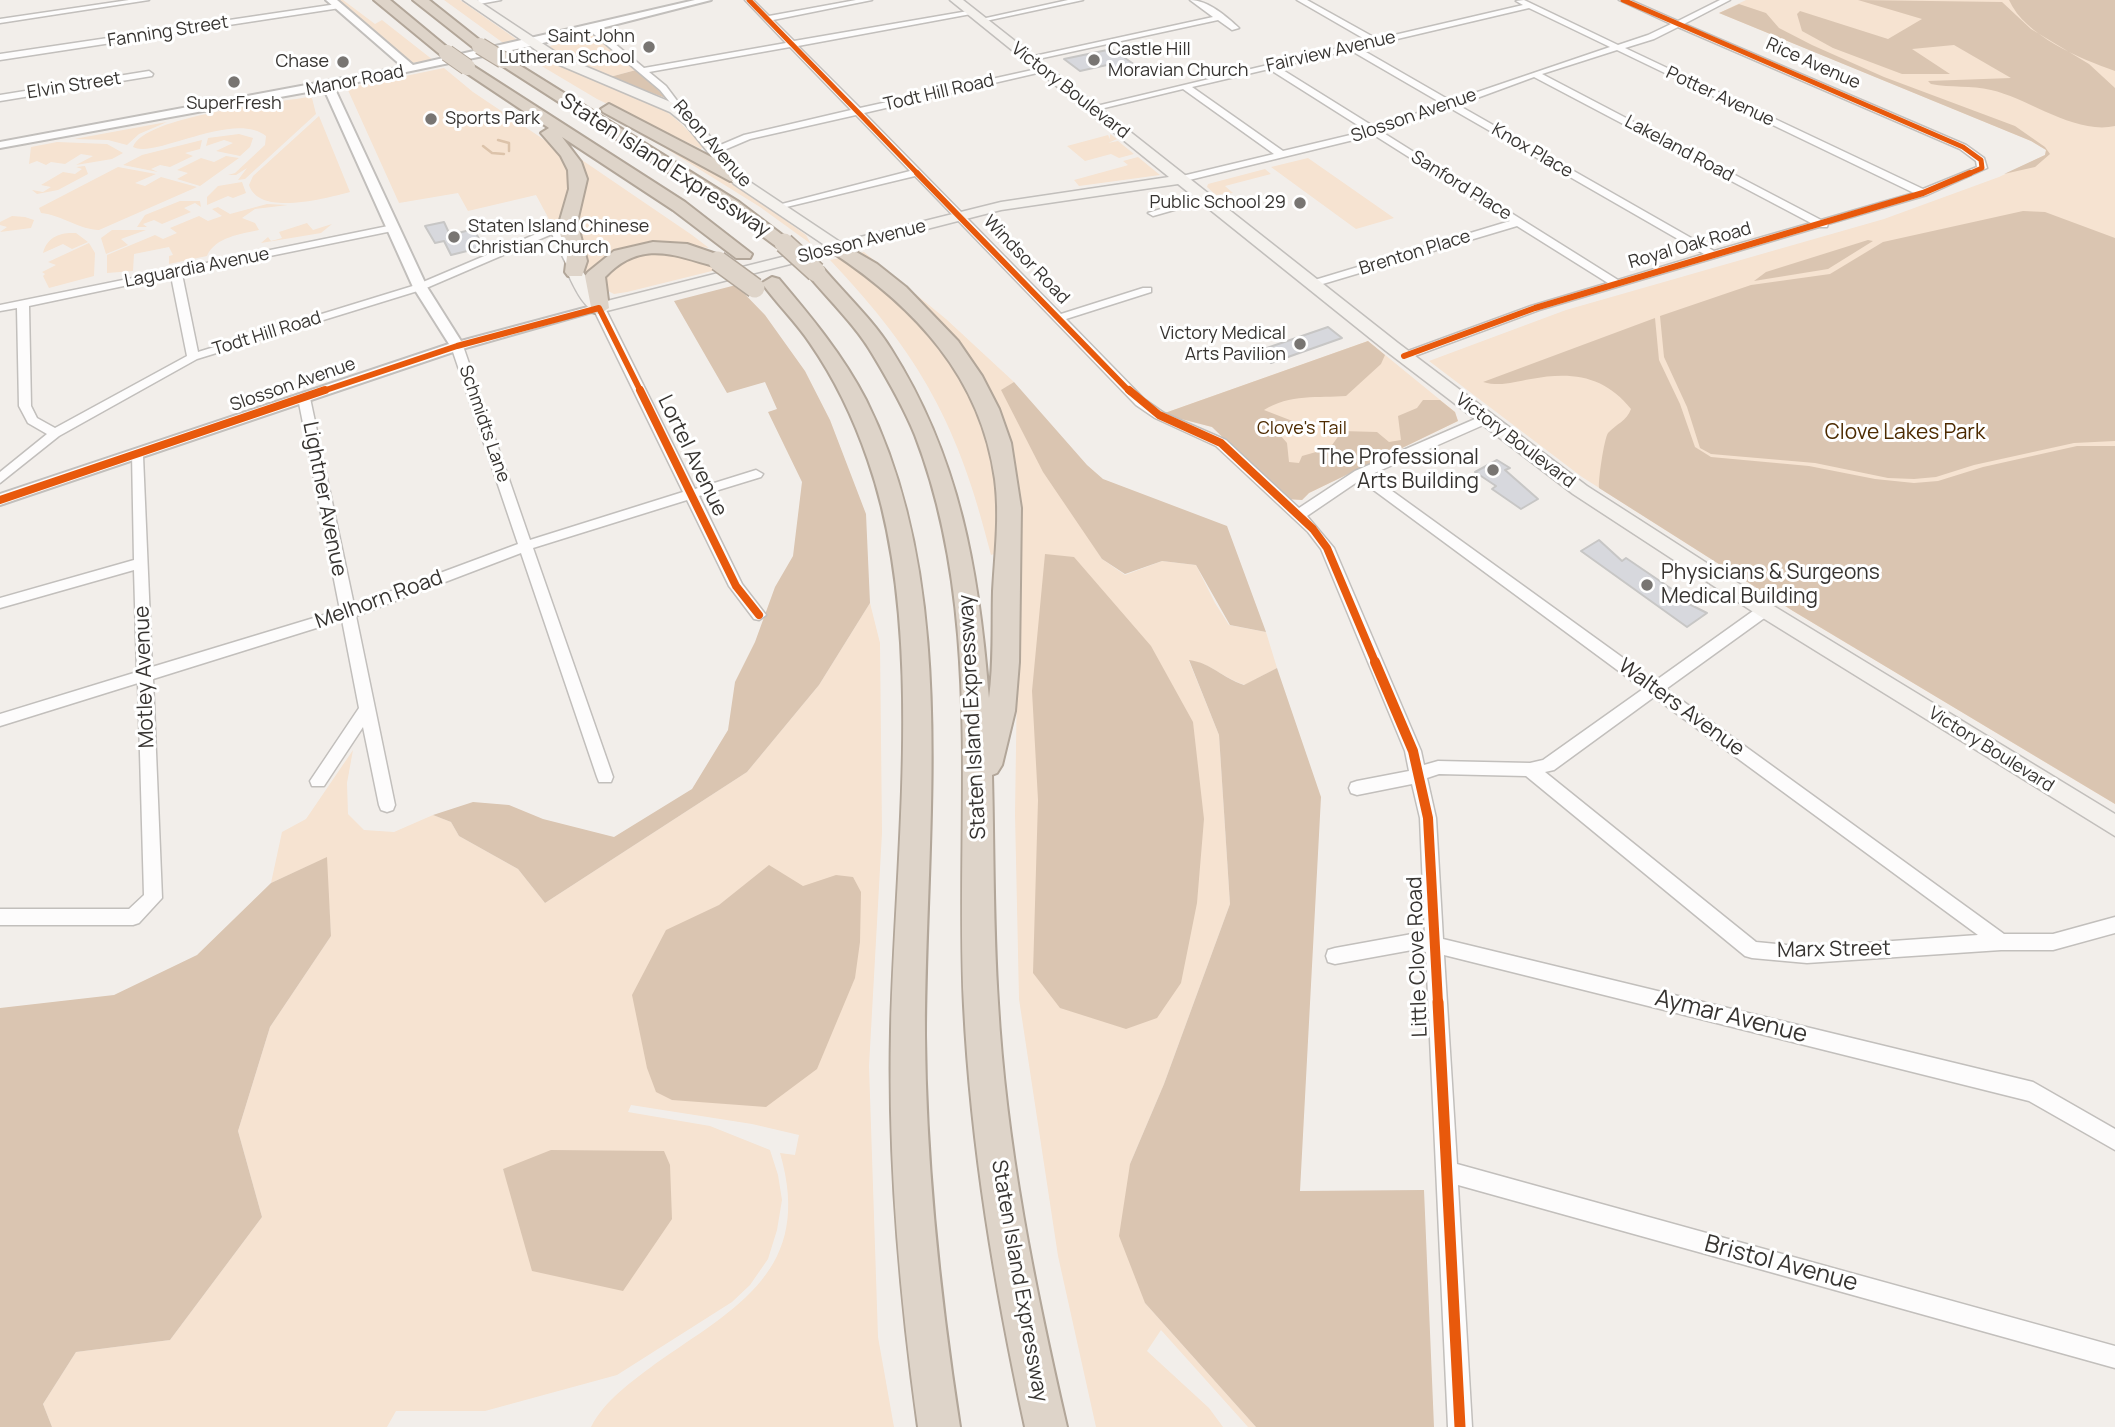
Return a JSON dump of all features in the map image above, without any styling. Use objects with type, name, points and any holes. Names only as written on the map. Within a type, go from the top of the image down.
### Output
[{"type":"highway","name":"Staten Island Expressway","points":[[381,0],[467,67],[679,206],[743,254],[763,285]]},
{"type":"highway","name":"Staten Island Expressway","points":[[420,0],[480,46],[733,206],[784,243],[816,272],[867,331],[902,384],[924,429],[948,495],[969,598],[979,795],[978,935],[986,1067],[1020,1308],[1046,1427]]},
{"type":"highway","points":[[509,64],[542,74],[736,177]]},
{"type":"highway","points":[[514,99],[563,146],[576,166],[578,188],[567,226],[578,259],[575,272]]},
{"type":"highway","points":[[599,308],[595,276],[608,263],[625,254],[648,248],[674,247],[694,250],[763,285],[800,316],[838,370],[870,434],[899,525],[911,597],[917,688],[908,1056],[909,1142],[918,1265],[939,1427]]},
{"type":"highway","points":[[839,248],[891,285],[954,348],[978,387],[998,433],[1007,478],[1009,512],[1002,703],[979,795]]},
{"type":"main road","name":"Victory Boulevard","points":[[956,0],[1312,284],[1580,490],[1765,610],[2115,826]]},
{"type":"main road","points":[[472,2],[559,60],[658,100],[682,114]]},
{"type":"main road","name":"Reon Avenue","points":[[682,114],[736,177],[839,248]]},
{"type":"main road","name":"Slosson Avenue","points":[[599,308],[962,216],[1027,202],[1181,179]]},
{"type":"main road","name":"Lortel Avenue","points":[[575,272],[588,296],[599,308]]},
{"type":"street","points":[[0,21],[145,0]]},
{"type":"street","points":[[472,2],[497,0]]},
{"type":"street","name":"Manor Road","points":[[0,145],[412,69],[593,30],[706,0]]},
{"type":"street","name":"Windsor Road","points":[[749,0],[1154,415],[1205,432],[1222,443],[1298,515]]},
{"type":"street","points":[[767,19],[868,0]]},
{"type":"street","points":[[642,71],[791,44],[1079,0]]},
{"type":"street","points":[[1184,25],[1235,27],[1194,0]]},
{"type":"street","points":[[1301,0],[1376,42]]},
{"type":"street","name":"Potter Avenue","points":[[1517,0],[1923,193]]},
{"type":"street","name":"Rice Avenue","points":[[1623,0],[1963,147],[1978,156],[1983,165]]},
{"type":"street","name":"Slosson Avenue","points":[[1181,179],[1375,132],[1535,74],[1651,37],[1726,0]]},
{"type":"street","points":[[334,3],[412,69]]},
{"type":"street","name":"Fanning Street","points":[[0,58],[334,3]]},
{"type":"street","name":"Fairview Avenue","points":[[1092,108],[1530,6]]},
{"type":"street","points":[[1029,58],[1222,17]]},
{"type":"street","name":"Reon Avenue","points":[[593,30],[672,97],[682,114]]},
{"type":"street","name":"Knox Place","points":[[1352,48],[1713,255]]},
{"type":"street","name":"Sanford Place","points":[[1270,66],[1616,283]]},
{"type":"street","name":"Todt Hill Road","points":[[715,151],[747,136],[1043,69]]},
{"type":"street","name":"Elvin Street","points":[[0,98],[149,74]]},
{"type":"street","name":"Lakeland Road","points":[[1535,74],[1823,225]]},
{"type":"street","name":"Schmidts Lane","points":[[328,86],[420,286],[457,346],[605,776]]},
{"type":"street","points":[[1184,86],[1283,156]]},
{"type":"street","name":"Royal Oak Road","points":[[1404,356],[1535,308],[1823,225],[1923,193],[1967,176],[1983,165]]},
{"type":"street","points":[[778,208],[916,173]]},
{"type":"street","points":[[1153,213],[1205,198]]},
{"type":"street","name":"Brenton Place","points":[[1312,284],[1518,222]]},
{"type":"street","name":"Laguardia Avenue","points":[[0,308],[393,229]]},
{"type":"street","name":"Todt Hill Road","points":[[0,479],[55,433],[193,357],[420,286],[555,229]]},
{"type":"street","name":"Lortel Avenue","points":[[555,229],[575,272]]},
{"type":"street","points":[[176,272],[193,357]]},
{"type":"street","points":[[1059,318],[1147,290]]},
{"type":"street","points":[[23,303],[25,406],[32,420],[55,433]]},
{"type":"street","name":"Slosson Avenue","points":[[0,500],[457,346],[599,308]]},
{"type":"street","name":"Lortel Avenue","points":[[599,308],[736,586],[759,615]]},
{"type":"street","name":"Lightner Avenue","points":[[304,398],[387,805]]},
{"type":"street","points":[[1298,515],[1360,474],[1486,419]]},
{"type":"street","name":"Motley Avenue","points":[[0,917],[133,917],[153,898],[137,456]]},
{"type":"street","points":[[22,463],[17,480],[25,493]]},
{"type":"street","name":"Melhorn Road","points":[[0,720],[348,613],[526,546],[756,474]]},
{"type":"street","name":"Walters Avenue","points":[[1360,474],[2001,942]]},
{"type":"street","name":"Little Clove Road","points":[[1298,515],[1319,536],[1331,556],[1406,733],[1420,773],[1430,840],[1460,1427]]},
{"type":"street","points":[[0,603],[141,563]]},
{"type":"street","points":[[1357,788],[1401,780],[1438,767],[1530,770],[1548,765],[1765,610]]},
{"type":"street","points":[[318,780],[367,709]]},
{"type":"street","name":"Marx Street","points":[[1530,770],[1752,950],[1807,955],[2001,942],[2053,942],[2115,925]]},
{"type":"street","name":"Aymar Avenue","points":[[1335,956],[1412,942],[1435,944],[2034,1092],[2115,1140]]},
{"type":"street","name":"Bristol Avenue","points":[[1447,1172],[2115,1357]]},
{"type":"green space","points":[[338,0],[343,0],[375,24],[382,20],[433,60],[412,63]]},
{"type":"green space","points":[[444,0],[460,0],[519,41],[506,45]]},
{"type":"green space","name":"Clove Lakes Park","points":[[1746,0],[2115,0],[2115,804],[1793,611],[1582,477],[1429,361],[1566,310],[1884,219],[1999,177],[2045,155],[2046,150],[2031,141],[1719,13]]},
{"type":"green space","points":[[1858,0],[2002,2],[2031,29],[2089,64],[2115,88],[2115,126],[2100,127],[2068,121],[1991,90],[1931,84],[1928,81],[2011,78],[1954,45],[1912,49],[1950,74],[1902,74],[1833,48],[1802,31],[1797,14],[1800,11],[1888,39],[1922,19]]},
{"type":"green space","points":[[2009,0],[2115,0],[2115,71],[2071,53],[2041,35],[2017,13]]},
{"type":"green space","points":[[1739,4],[1766,13],[1779,28],[1884,77],[2015,126],[2045,147],[2050,154],[2035,167],[2004,174],[2045,155],[2046,150],[2031,141],[1719,13]]},
{"type":"green space","points":[[593,35],[636,70],[610,77],[565,59],[546,47]]},
{"type":"green space","points":[[531,50],[652,103],[677,120],[703,147],[701,149],[597,99],[518,52]]},
{"type":"green space","name":"Sports Park","points":[[444,68],[473,92],[546,141],[560,154],[569,170],[570,184],[561,230],[571,256],[555,223],[551,223],[536,195],[468,211],[458,193],[399,203],[347,88]]},
{"type":"green space","points":[[636,70],[668,99],[610,77]]},
{"type":"green space","points":[[312,98],[316,114],[245,179],[238,180],[247,168],[236,175],[228,175],[235,173],[265,145],[266,136],[252,130],[234,128],[158,147],[133,147],[142,136],[185,119]]},
{"type":"green space","points":[[319,116],[350,192],[295,203],[279,203],[255,195],[249,185],[253,176]]},
{"type":"green space","points":[[617,118],[722,175],[806,235],[811,244],[760,207]]},
{"type":"green space","points":[[167,122],[139,134],[127,145],[108,140],[74,139]]},
{"type":"green space","points":[[239,134],[253,138],[250,147],[240,156],[216,151],[233,143],[224,140],[206,146],[208,138]]},
{"type":"green space","points":[[1110,134],[1117,139],[1108,143],[1118,141],[1134,154],[1119,158],[1111,154],[1085,161],[1067,146],[1108,135],[1110,139]]},
{"type":"green space","points":[[202,140],[200,149],[185,153],[193,156],[170,167],[160,165],[151,169],[158,172],[123,165],[142,155]]},
{"type":"green space","points":[[57,142],[107,144],[123,153],[112,159],[76,165],[93,156],[81,154],[65,164],[51,162],[46,165],[37,161],[29,164],[31,147]]},
{"type":"green space","points":[[226,156],[239,158],[200,186],[177,179],[188,173],[177,170],[201,158],[214,162]]},
{"type":"green space","points":[[1138,157],[1160,175],[1079,186],[1074,180],[1128,165],[1123,161]]},
{"type":"green space","points":[[579,158],[709,248],[665,243],[584,278],[584,264],[572,224],[581,175]]},
{"type":"green space","points":[[1308,158],[1394,218],[1356,229],[1271,167]]},
{"type":"green space","points":[[85,166],[88,174],[58,190],[37,194],[32,190],[43,192],[51,187],[41,185],[63,172],[75,174],[82,169],[76,167]]},
{"type":"green space","points":[[118,167],[156,174],[135,183],[145,186],[161,177],[197,187],[99,230],[41,213],[39,208]]},
{"type":"green space","points":[[1265,169],[1271,174],[1225,186],[1233,193],[1216,195],[1207,187],[1208,184]]},
{"type":"green space","points":[[242,182],[246,193],[233,198],[228,196],[207,205],[207,197],[218,186]]},
{"type":"green space","points":[[180,201],[200,201],[201,207],[195,203],[184,208],[191,212],[162,224],[154,220],[143,224],[147,227],[137,227],[145,215]]},
{"type":"green space","points":[[267,204],[288,205],[255,209],[242,218],[255,223],[259,230],[222,240],[207,256],[169,264],[169,256],[173,255],[169,247],[134,254],[133,271],[107,273],[107,255],[155,235],[163,239],[177,233],[170,228],[199,216],[208,221],[222,216],[212,209],[218,207],[230,214]]},
{"type":"green space","points":[[2023,211],[2045,212],[2115,238],[2115,441],[2074,443],[1974,465],[1936,477],[1914,479],[1888,478],[1815,463],[1711,454],[1700,448],[1687,407],[1664,357],[1660,316],[1751,285],[1830,274],[1883,242]]},
{"type":"green space","points":[[12,216],[34,220],[31,228],[0,232],[7,227],[0,225],[0,222]]},
{"type":"green space","points":[[307,223],[313,230],[332,224],[321,233],[261,243],[268,237],[271,241],[282,238],[279,232]]},
{"type":"green space","points":[[112,230],[146,230],[121,239],[128,245],[106,254],[101,238]]},
{"type":"green space","points":[[65,233],[76,233],[88,242],[72,249],[63,244],[43,253],[51,239]]},
{"type":"green space","points":[[1868,240],[1873,241],[1828,269],[1754,281],[1766,272]]},
{"type":"green space","points":[[89,243],[95,253],[94,276],[49,288],[42,272],[56,265],[48,262]]},
{"type":"green space","points":[[671,250],[720,269],[627,292],[614,294],[604,289],[601,278],[624,260],[642,254]]},
{"type":"green space","points":[[864,252],[946,319],[1014,382],[1002,390],[1102,559],[1125,575],[1162,561],[1196,565],[1229,625],[1266,632],[1277,668],[1245,685],[1197,662],[1189,661],[1219,735],[1230,904],[1164,1084],[1130,1164],[1145,1303],[1256,1427],[1248,1427],[1161,1330],[1147,1351],[1209,1408],[1223,1427],[1096,1427],[1058,1256],[1019,999],[1015,814],[1019,548],[1014,452],[991,391],[963,345],[911,294],[860,253]]},
{"type":"green space","points":[[840,258],[881,288],[945,349],[965,374],[977,397],[992,447],[1001,552],[991,555],[965,468],[933,395],[889,328],[830,260]]},
{"type":"green space","points":[[736,285],[765,315],[805,371],[830,420],[866,514],[870,603],[819,685],[747,772],[545,903],[518,869],[459,836],[451,822],[433,815],[473,802],[509,805],[543,819],[614,837],[692,789],[728,730],[735,682],[755,642],[775,587],[793,556],[802,482],[768,412],[777,409],[765,382],[727,393],[674,301]]},
{"type":"green space","points":[[1655,318],[1659,360],[1680,404],[1695,447],[1711,457],[1809,466],[1875,479],[1914,483],[1938,481],[1983,467],[2077,446],[2115,446],[2115,804],[1793,611],[1599,488],[1606,437],[1627,417],[1631,409],[1610,389],[1574,376],[1501,384],[1483,382]]},
{"type":"green space","name":"Clove's Tail","points":[[1368,341],[1455,412],[1458,421],[1309,493],[1302,500],[1287,499],[1212,427],[1162,414]]},
{"type":"green space","name":"Clove's Tail","points":[[1368,341],[1385,355],[1381,364],[1346,396],[1294,399],[1264,410],[1295,422],[1290,427],[1275,429],[1287,443],[1289,462],[1299,463],[1302,456],[1330,448],[1342,431],[1377,432],[1389,442],[1401,440],[1398,416],[1417,408],[1423,400],[1440,400],[1455,412],[1458,421],[1309,493],[1302,500],[1287,499],[1212,427],[1162,414]]},
{"type":"green space","points":[[1014,382],[1087,465],[1103,479],[1227,526],[1266,632],[1230,625],[1196,565],[1162,561],[1125,574],[1102,559],[1043,472],[1001,390]]},
{"type":"green space","points":[[1045,554],[1074,557],[1151,646],[1193,722],[1204,819],[1197,903],[1181,983],[1157,1018],[1126,1029],[1060,1008],[1033,973],[1038,800],[1032,691]]},
{"type":"green space","points":[[870,603],[880,643],[882,833],[869,1066],[878,1337],[894,1427],[591,1427],[619,1392],[740,1303],[761,1281],[777,1256],[786,1227],[788,1193],[780,1153],[795,1155],[799,1135],[752,1124],[631,1105],[628,1112],[710,1126],[770,1150],[782,1200],[768,1259],[750,1285],[732,1302],[617,1375],[485,1411],[396,1411],[387,1427],[52,1427],[43,1404],[76,1352],[170,1340],[262,1217],[238,1131],[270,1027],[331,936],[326,858],[271,883],[282,832],[306,819],[353,750],[347,783],[348,814],[364,830],[394,832],[433,815],[451,822],[459,836],[518,869],[545,903],[747,772],[819,685]],"holes":[[[503,1169],[623,1291],[512,1195]]]},
{"type":"green space","points":[[1189,660],[1204,664],[1244,685],[1277,668],[1321,797],[1300,1191],[1424,1190],[1434,1427],[1256,1427],[1145,1303],[1119,1236],[1130,1164],[1164,1084],[1230,904],[1219,735]]},
{"type":"green space","points":[[327,857],[331,936],[270,1027],[238,1131],[262,1217],[170,1340],[76,1352],[43,1404],[52,1427],[0,1427],[0,1008],[114,995],[197,955],[271,883]]},
{"type":"green space","points":[[769,865],[803,886],[836,875],[853,877],[861,892],[860,942],[855,978],[817,1069],[766,1107],[672,1100],[656,1092],[647,1068],[632,995],[666,930],[719,905]]},
{"type":"green space","points":[[551,1150],[664,1151],[670,1165],[672,1219],[623,1291],[532,1271],[503,1169]]},
{"type":"building","name":"Castle Hill Moravian Church","points":[[1112,49],[1135,65],[1115,70],[1107,65],[1080,71],[1064,59]]},
{"type":"building","name":"Staten Island Chinese Christian Church","points":[[444,222],[450,235],[474,229],[483,247],[451,255],[444,241],[435,243],[425,226]]},
{"type":"building","name":"Victory Medical Arts Pavilion","points":[[1328,327],[1342,338],[1271,363],[1258,351]]},
{"type":"building","points":[[1497,460],[1510,468],[1505,470],[1538,499],[1521,509],[1492,489],[1496,486],[1475,472]]},
{"type":"building","name":"Physicians & Surgeons Medical Building","points":[[1599,540],[1622,561],[1626,558],[1679,594],[1675,597],[1707,613],[1687,627],[1581,551]]},
{"type":"waterway","points":[[498,140],[509,143],[509,151]]},
{"type":"waterway","points":[[483,146],[492,153],[504,154]]},
{"type":"cycle path","points":[[749,0],[1140,402],[1159,415],[1221,443],[1313,529],[1327,548],[1413,751],[1428,818],[1460,1427]]},
{"type":"cycle path","points":[[1404,356],[1535,308],[1923,193],[1982,168],[1981,160],[1963,147],[1623,0]]},
{"type":"cycle path","points":[[0,500],[457,346],[599,308],[736,586],[759,615]]},
{"type":"place","name":"Saint John Lutheran School","points":[[649,47]]},
{"type":"place","name":"Castle Hill Moravian Church","points":[[1094,60]]},
{"type":"place","name":"Chase","points":[[343,62]]},
{"type":"place","name":"SuperFresh","points":[[234,82]]},
{"type":"place","name":"Sports Park","points":[[431,119]]},
{"type":"place","name":"Public School 29","points":[[1300,203]]},
{"type":"place","name":"Staten Island Chinese Christian Church","points":[[454,237]]},
{"type":"place","name":"Victory Medical Arts Pavilion","points":[[1300,344]]},
{"type":"place","name":"The Professional Arts Building","points":[[1493,470]]},
{"type":"place","name":"Physicians & Surgeons Medical Building","points":[[1647,585]]}]
